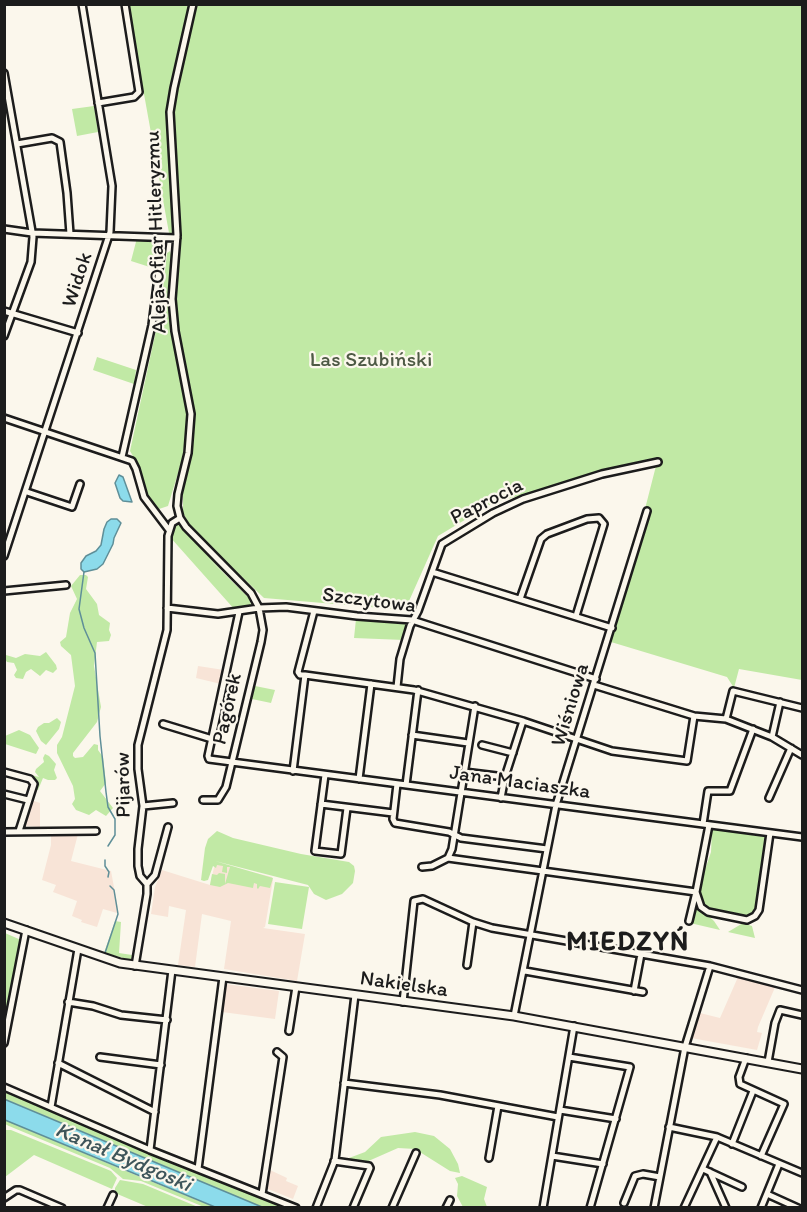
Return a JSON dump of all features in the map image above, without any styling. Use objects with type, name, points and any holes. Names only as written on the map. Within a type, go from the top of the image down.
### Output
[{"type":"main road","name":"Nakielska","points":[[4,922],[110,960],[135,966],[514,1016],[802,1069]]},
{"type":"street","name":"Widok","points":[[4,556],[7,540],[27,492],[109,236],[112,188],[82,4]]},
{"type":"street","points":[[99,103],[134,97],[139,92],[124,4]]},
{"type":"street","name":"Aleja Ofiar Hitleryzmu","points":[[180,518],[177,497],[188,453],[191,414],[175,331],[172,299],[177,238],[170,112],[193,4]]},
{"type":"street","points":[[4,73],[32,233],[31,262],[4,336]]},
{"type":"street","points":[[16,144],[52,138],[60,142],[69,202],[70,234]]},
{"type":"street","points":[[4,229],[32,233],[177,238]]},
{"type":"street","points":[[122,457],[153,317],[163,238]]},
{"type":"street","points":[[4,311],[78,333]]},
{"type":"street","points":[[4,418],[122,457],[133,463],[144,497],[169,530],[172,523],[180,518],[202,544],[249,591],[259,608]]},
{"type":"street","name":"Paprocia","points":[[397,687],[400,659],[412,620],[418,610],[442,544],[493,513],[523,499],[602,474],[658,462]]},
{"type":"street","points":[[27,492],[72,507],[80,484]]},
{"type":"street","name":"Wiśniowa","points":[[514,1016],[525,971],[556,805],[647,511]]},
{"type":"street","points":[[520,599],[541,538],[587,519],[599,518],[604,524],[576,616]]},
{"type":"street","name":"Pijarów","points":[[135,966],[142,914],[147,899],[147,884],[140,876],[138,866],[143,806],[138,770],[138,745],[167,630],[169,530]]},
{"type":"street","points":[[432,572],[612,628]]},
{"type":"street","points":[[4,591],[66,585]]},
{"type":"street","name":"Szczytowa","points":[[167,608],[218,614],[286,607],[412,620],[694,716],[726,719],[772,737],[802,755]]},
{"type":"street","name":"Pagórek","points":[[202,800],[215,801],[221,798],[226,787],[262,640],[259,608]]},
{"type":"street","points":[[314,611],[298,672],[300,675],[418,690],[523,721],[612,751],[687,761],[694,716]]},
{"type":"street","points":[[164,724],[212,739],[239,612]]},
{"type":"street","points":[[293,771],[305,675]]},
{"type":"street","points":[[359,779],[371,684]]},
{"type":"street","points":[[406,785],[418,690]]},
{"type":"street","points":[[726,719],[733,691],[802,708]]},
{"type":"street","points":[[772,737],[780,702]]},
{"type":"street","points":[[448,858],[455,835],[475,706]]},
{"type":"street","points":[[501,798],[505,777],[523,721]]},
{"type":"street","points":[[689,921],[696,892],[706,824],[708,791],[729,791],[753,729]]},
{"type":"street","points":[[412,735],[468,743]]},
{"type":"street","name":"Jana Maciaszka","points":[[212,739],[208,758],[232,763],[802,837]]},
{"type":"street","points":[[482,745],[513,753]]},
{"type":"street","points":[[769,798],[791,748]]},
{"type":"street","points":[[464,771],[505,777]]},
{"type":"street","points":[[4,772],[33,781],[34,785],[19,831]]},
{"type":"street","points":[[325,775],[315,851],[341,854],[347,808]]},
{"type":"street","points":[[397,784],[393,813],[395,823],[547,849]]},
{"type":"street","points":[[4,794],[28,800]]},
{"type":"street","points":[[143,806],[173,803]]},
{"type":"street","points":[[321,804],[393,813]]},
{"type":"street","points":[[147,884],[155,875],[168,827]]},
{"type":"street","points":[[4,832],[96,831]]},
{"type":"street","points":[[696,892],[704,910],[747,921],[755,916],[759,910],[770,833]]},
{"type":"street","points":[[422,867],[432,866],[448,858],[696,892]]},
{"type":"street","points":[[403,1002],[414,901],[423,899],[473,922],[492,928],[710,966],[802,990]]},
{"type":"street","points":[[467,965],[473,922]]},
{"type":"street","points":[[4,1043],[26,930]]},
{"type":"street","points":[[51,1107],[78,949]]},
{"type":"street","points":[[634,991],[641,954]]},
{"type":"street","points":[[654,1208],[685,1047],[710,966]]},
{"type":"street","points":[[150,1150],[172,970]]},
{"type":"street","points":[[525,971],[643,992]]},
{"type":"street","points":[[198,1169],[223,977]]},
{"type":"street","points":[[289,1031],[296,987]]},
{"type":"street","points":[[316,1208],[334,1161],[355,995]]},
{"type":"street","points":[[68,1002],[93,1006],[121,1015],[166,1020]]},
{"type":"street","points":[[768,1062],[780,1010],[802,1015]]},
{"type":"street","points":[[543,1208],[574,1026]]},
{"type":"street","points":[[262,1194],[283,1057],[277,1052]]},
{"type":"street","points":[[100,1057],[161,1065]]},
{"type":"street","points":[[569,1057],[630,1067],[590,1208]]},
{"type":"street","points":[[746,1058],[739,1081],[742,1085],[784,1104],[761,1156]]},
{"type":"street","points":[[58,1063],[155,1112]]},
{"type":"street","points":[[344,1083],[440,1095],[558,1117]]},
{"type":"street","points":[[4,1088],[150,1150],[296,1208]]},
{"type":"street","points":[[732,1144],[753,1091]]},
{"type":"street","points":[[489,1158],[498,1106]]},
{"type":"street","points":[[560,1110],[616,1119]]},
{"type":"street","points":[[669,1127],[717,1137],[778,1164],[802,1171]]},
{"type":"street","points":[[684,1208],[717,1137]]},
{"type":"street","points":[[392,1208],[416,1153]]},
{"type":"street","points":[[552,1156],[603,1164]]},
{"type":"street","points":[[334,1161],[370,1168],[353,1208]]},
{"type":"street","points":[[761,1208],[778,1164]]},
{"type":"street","points":[[703,1169],[742,1187]]},
{"type":"street","points":[[710,1172],[726,1208]]},
{"type":"street","points":[[624,1203],[635,1176],[643,1174],[660,1177]]},
{"type":"street","points":[[4,1198],[20,1190],[62,1208]]},
{"type":"street","points":[[767,1194],[798,1208]]},
{"type":"street","points":[[107,1208],[113,1195]]},
{"type":"street","points":[[446,1208],[450,1200]]},
{"type":"shaded area","points":[[198,666],[224,670],[221,684],[196,678]]},
{"type":"shaded area","points":[[31,800],[40,803],[40,827],[24,826]]},
{"type":"shaded area","points":[[51,834],[78,834],[71,861],[111,871],[117,913],[103,909],[97,927],[81,922],[82,920],[72,916],[77,901],[53,892],[56,885],[42,880],[51,845]]},
{"type":"shaded area","points":[[215,863],[272,877],[263,928],[305,934],[297,981],[224,969],[231,921],[202,914],[195,967],[178,965],[186,910],[169,906],[168,917],[151,914],[155,887],[162,870],[210,885]]},
{"type":"shaded area","points":[[738,977],[776,985],[758,1027],[757,1032],[762,1033],[757,1050],[691,1038],[700,1013],[720,1018]]},
{"type":"shaded area","points":[[225,984],[279,991],[275,1019],[222,1012]]},
{"type":"shaded area","points":[[270,1170],[298,1186],[293,1199],[268,1189]]},
{"type":"green space","name":"Las Szubiński","points":[[128,5],[802,5],[802,680],[739,669],[734,688],[727,677],[611,642],[658,458],[493,503],[438,536],[405,610],[264,598],[191,528],[183,513],[183,493],[191,446],[193,412],[174,299],[170,300],[170,316],[186,407],[186,432],[182,460],[168,506],[159,509],[149,498],[140,468],[130,451],[161,307],[167,253],[170,251],[172,258],[169,299],[175,298],[181,237],[169,233]]},
{"type":"green space","points":[[94,106],[98,132],[77,136],[72,109]]},
{"type":"green space","points":[[137,238],[160,241],[156,269],[131,261]]},
{"type":"green space","points":[[97,357],[136,370],[134,384],[93,370]]},
{"type":"green space","points":[[176,524],[181,524],[214,561],[243,587],[251,598],[205,555],[250,599],[251,606],[235,610],[170,537]]},
{"type":"green space","points":[[80,575],[88,577],[86,589],[97,604],[99,615],[110,623],[111,635],[109,641],[97,642],[94,666],[101,707],[97,722],[73,756],[83,757],[94,744],[98,745],[98,750],[103,757],[106,783],[100,791],[113,808],[106,816],[96,810],[89,815],[76,810],[72,804],[75,799],[73,786],[57,753],[57,745],[62,737],[75,686],[71,655],[61,646],[60,642],[66,637],[70,613],[77,599],[71,586]]},
{"type":"green space","points":[[356,619],[406,623],[408,625],[404,640],[354,638]]},
{"type":"green space","points":[[46,652],[57,669],[53,673],[46,670],[40,676],[31,669],[26,672],[23,679],[16,678],[14,675],[17,670],[14,663],[7,662],[5,659],[6,655],[16,658],[25,654],[40,656]]},
{"type":"green space","points":[[255,686],[275,690],[271,703],[252,699]]},
{"type":"green space","points":[[57,718],[61,722],[59,729],[46,745],[36,731],[44,723]]},
{"type":"green space","points":[[19,730],[30,735],[39,748],[36,754],[5,744],[5,736]]},
{"type":"green space","points":[[45,754],[56,764],[54,770],[57,778],[48,780],[43,778],[38,790],[35,790],[38,785],[36,780],[24,776],[24,773],[39,777],[35,772],[44,762]]},
{"type":"green space","points":[[712,829],[766,837],[756,911],[750,919],[713,912],[703,907],[700,887],[702,874],[711,852]]},
{"type":"green space","points":[[217,831],[233,838],[301,854],[349,862],[354,866],[355,871],[353,883],[342,894],[326,900],[314,894],[308,885],[215,861],[273,878],[270,888],[260,886],[258,889],[257,884],[254,883],[253,888],[228,883],[220,887],[210,885],[212,874],[219,873],[225,874],[225,884],[230,867],[227,867],[227,873],[222,872],[223,866],[217,865],[216,868],[213,866],[208,880],[201,880],[205,848],[208,839]]},
{"type":"green space","points":[[275,882],[309,887],[302,929],[268,924]]},
{"type":"green space","points":[[695,896],[701,909],[720,930],[690,923]]},
{"type":"green space","points":[[115,921],[121,922],[119,953],[132,955],[131,960],[104,953]]},
{"type":"green space","points":[[743,923],[752,926],[755,938],[728,932]]},
{"type":"green space","points":[[5,933],[21,940],[5,1031]]},
{"type":"green space","points":[[4,1088],[227,1184],[289,1207],[262,1207],[5,1099]]},
{"type":"green space","points":[[5,1120],[214,1207],[204,1207],[141,1181],[123,1179],[110,1168],[9,1126],[5,1124]]},
{"type":"green space","points":[[4,1130],[11,1130],[111,1171],[117,1178],[112,1189],[34,1155],[5,1177]]},
{"type":"green space","points":[[415,1132],[434,1136],[450,1149],[460,1173],[450,1171],[415,1149],[398,1148],[364,1163],[349,1158],[365,1152],[381,1137]]},
{"type":"green space","points":[[462,1176],[487,1187],[484,1199],[487,1207],[463,1207],[457,1196],[458,1184],[455,1178]]},
{"type":"green space","points":[[120,1180],[143,1184],[198,1207],[148,1207],[115,1193]]},
{"type":"water","points":[[119,475],[123,477],[132,502],[123,501],[120,498],[115,483]]},
{"type":"water","points":[[111,519],[117,519],[121,523],[103,564],[97,569],[84,572],[81,569],[81,563],[86,556],[96,551],[101,545],[104,529]]},
{"type":"water","name":"Kanał Bydgoski","points":[[4,1099],[262,1207],[215,1207],[5,1120]]},
{"type":"waterway","points":[[84,572],[79,609],[95,653],[106,792],[108,807],[115,819],[115,835],[108,846]]},
{"type":"waterway","points":[[105,860],[105,866],[109,872],[108,877]]},
{"type":"waterway","points":[[105,953],[118,914],[114,890],[110,886]]},
{"type":"district","name":"MIEDZYŃ","points":[[628,943]]}]
